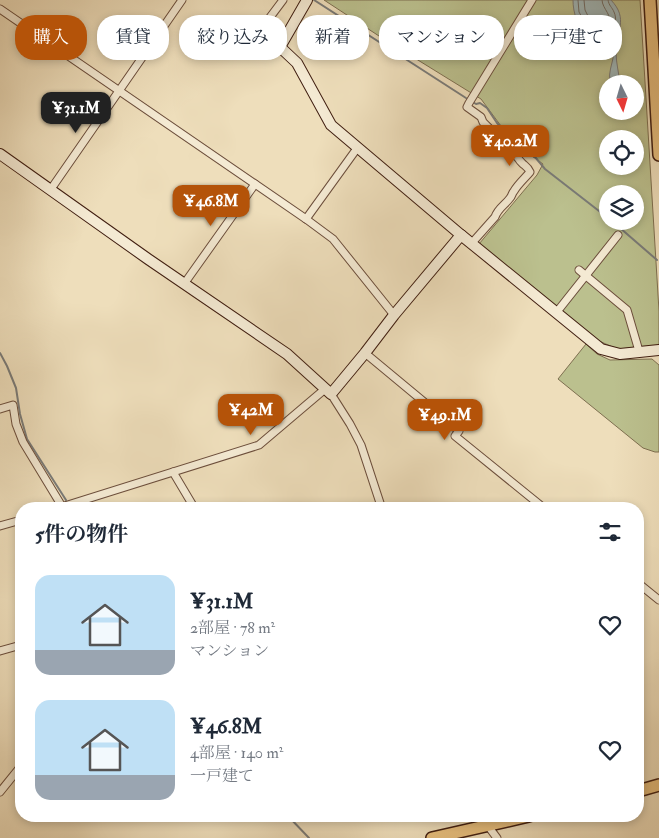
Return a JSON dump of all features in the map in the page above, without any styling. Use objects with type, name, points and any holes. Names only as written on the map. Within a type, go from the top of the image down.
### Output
[{"type":"main road","points":[[650,0],[659,156]]},
{"type":"main road","points":[[644,789],[659,785]]},
{"type":"main road","points":[[432,838],[504,822]]},
{"type":"street","points":[[51,189],[182,0]]},
{"type":"street","points":[[272,15],[283,0]]},
{"type":"street","points":[[471,244],[530,172],[529,168],[507,150],[499,138],[482,122],[481,117],[467,107],[532,0]]},
{"type":"street","points":[[305,1],[280,47],[297,63],[331,125],[471,244],[601,349],[620,354],[659,350]]},
{"type":"street","points":[[0,9],[333,239],[394,315]]},
{"type":"street","points":[[306,219],[358,147]]},
{"type":"street","points":[[0,154],[287,354],[328,392],[350,424],[361,445],[380,502]]},
{"type":"street","points":[[184,284],[254,184]]},
{"type":"street","points":[[79,502],[259,445],[328,392],[365,354],[394,315],[461,235]]},
{"type":"street","points":[[556,313],[618,235]]},
{"type":"street","points":[[579,270],[627,310],[639,351]]},
{"type":"street","points":[[365,354],[459,431],[455,436],[536,502]]},
{"type":"street","points":[[0,409],[13,405],[16,424],[23,442],[57,502]]},
{"type":"street","points":[[173,472],[192,502]]},
{"type":"street","points":[[0,526],[15,522]]},
{"type":"street","points":[[644,588],[659,600]]},
{"type":"street","points":[[0,651],[15,647]]},
{"type":"street","points":[[0,792],[15,773]]},
{"type":"street","points":[[488,826],[497,838]]},
{"type":"green space","points":[[324,0],[640,0],[659,311],[659,346],[617,349],[597,340],[479,244],[537,175],[543,164],[517,145],[481,99],[418,60],[504,60],[504,15],[379,15],[379,36],[369,29],[369,15],[347,15]]},
{"type":"green space","points":[[586,344],[597,354],[610,360],[652,359],[659,365],[659,452],[643,448],[558,379]]},
{"type":"water","points":[[573,0],[611,0],[619,15],[575,15]]},
{"type":"water","points":[[613,60],[616,60],[618,75],[610,74]]},
{"type":"waterway","points":[[314,0],[466,98],[476,104],[480,103],[487,108],[514,143],[526,153],[535,157],[545,169],[599,211]]},
{"type":"waterway","points":[[622,230],[657,260]]},
{"type":"waterway","points":[[0,353],[16,388],[20,414],[27,439],[66,500]]},
{"type":"waterway","points":[[294,822],[309,838]]}]
